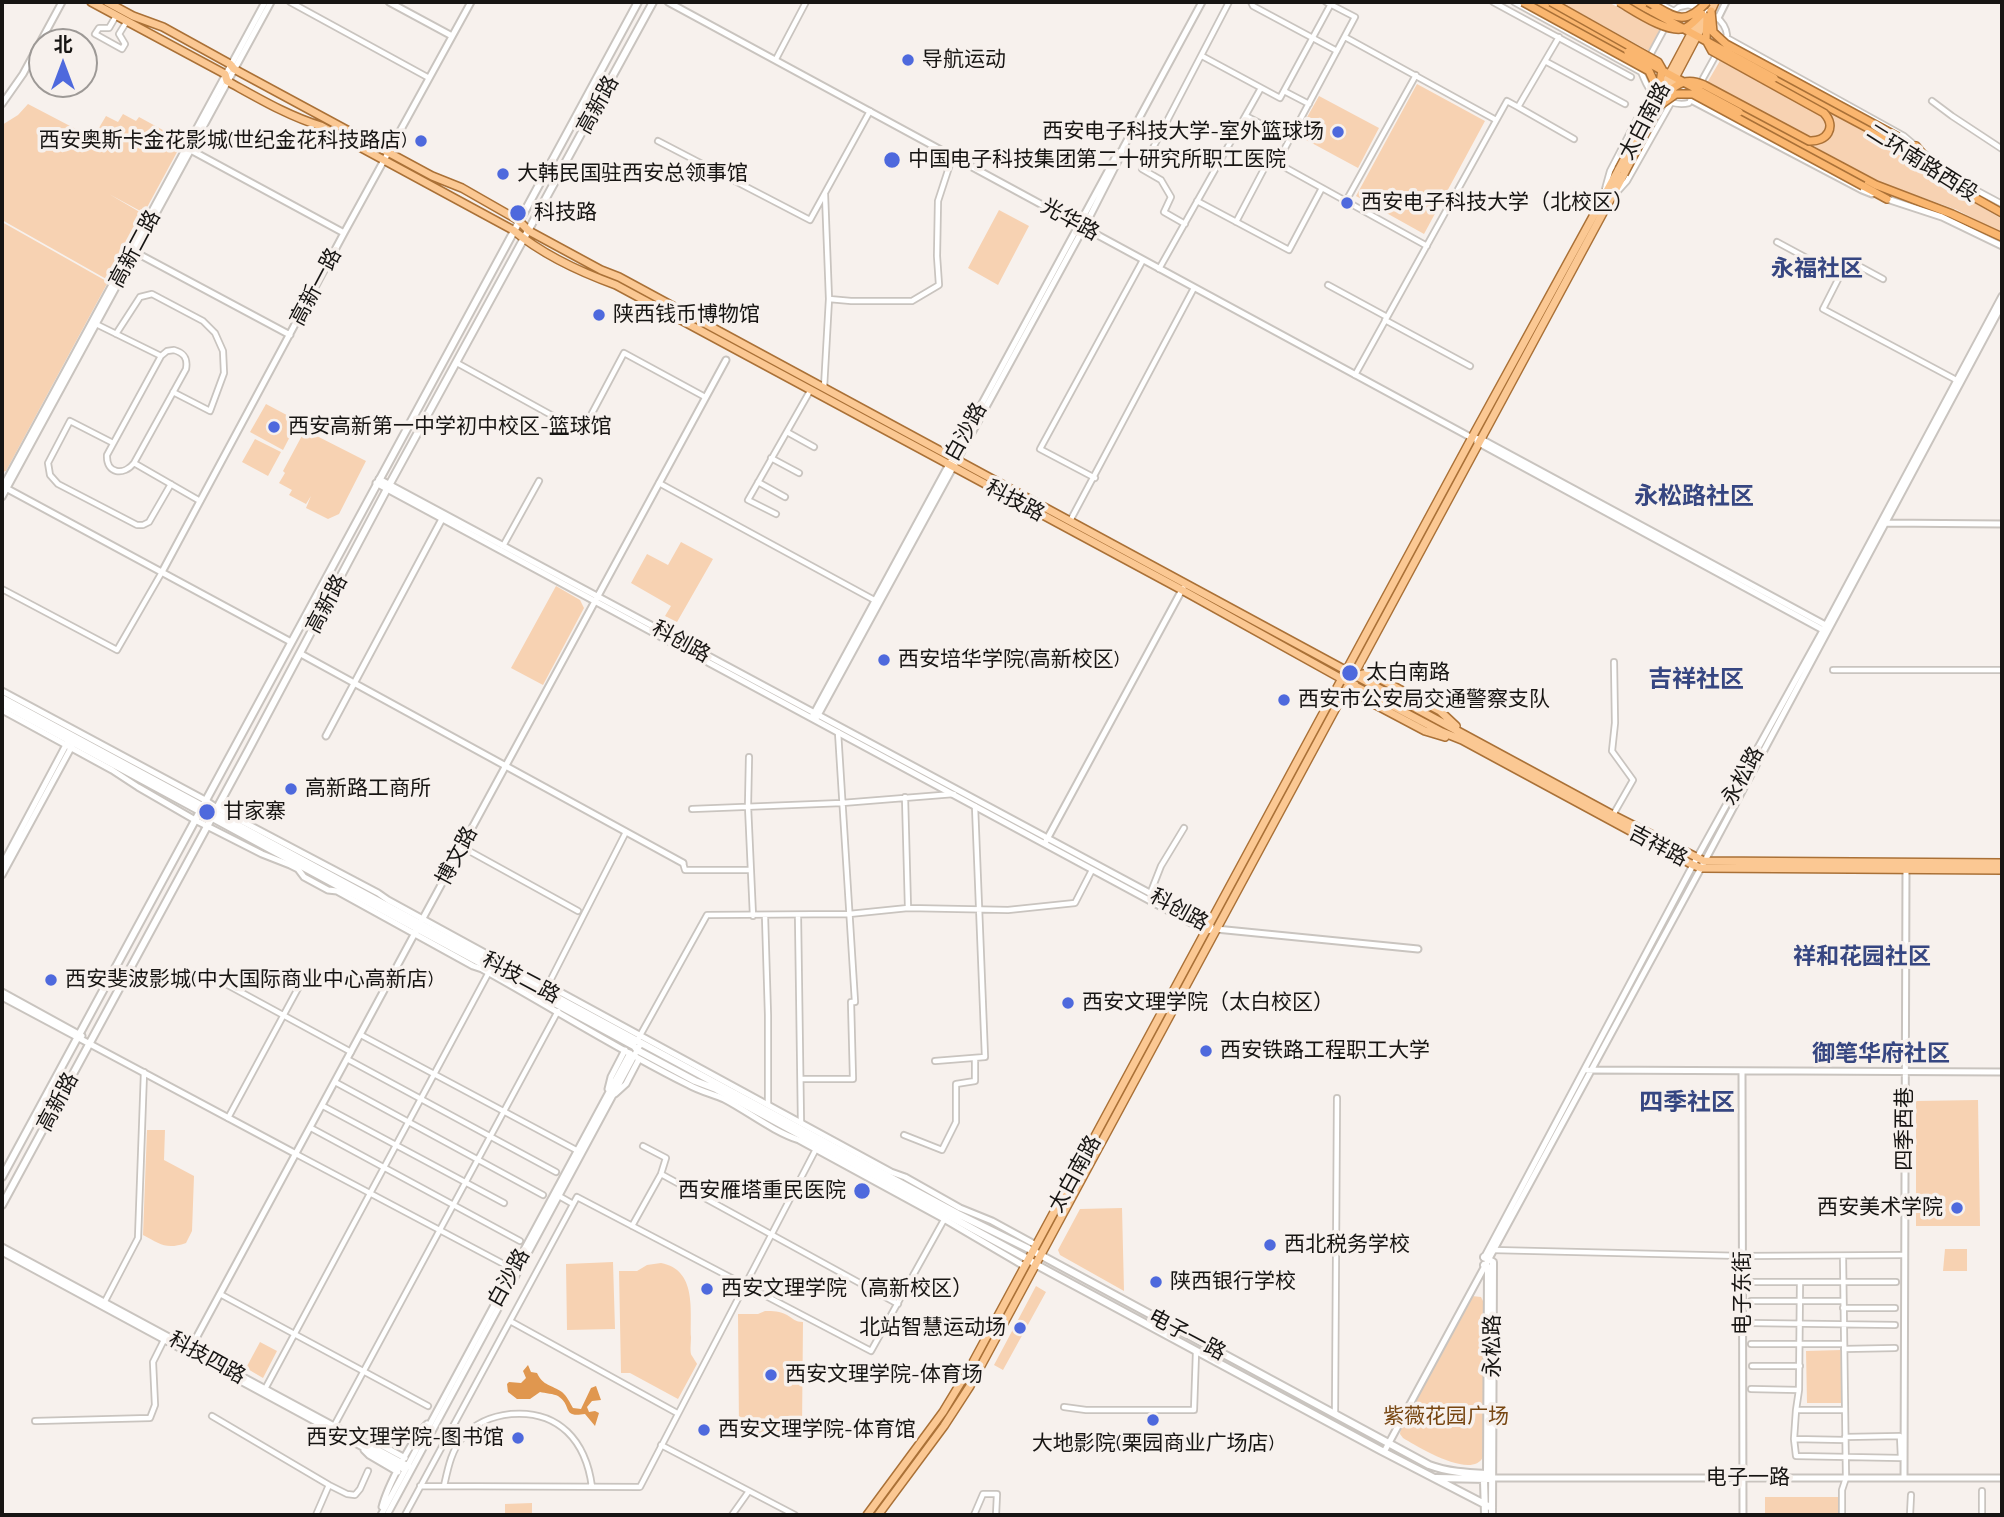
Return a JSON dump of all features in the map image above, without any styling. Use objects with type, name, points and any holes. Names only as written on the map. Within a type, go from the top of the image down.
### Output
[{"type":"highway","points":[[1523,2],[1649,71],[1656,84],[1659,101]]},
{"type":"highway","name":"二环南路西段","points":[[1537,2],[1876,185],[1952,214],[2002,238]]},
{"type":"highway","points":[[1619,2],[1672,29],[1686,28],[1707,9]]},
{"type":"highway","name":"二环南路西段","points":[[1633,2],[1804,94],[1897,140]]},
{"type":"highway","points":[[1648,2],[1678,17],[1686,18],[1707,9]]},
{"type":"highway","points":[[1553,3],[1658,62],[1662,73],[1659,101]]},
{"type":"highway","points":[[1553,3],[1561,15],[1574,15]]},
{"type":"highway","points":[[1659,101],[1683,83],[1697,82],[1798,136],[1815,141],[1824,138],[1829,132],[1828,117],[1816,108],[1712,51],[1706,40],[1707,9]]},
{"type":"highway","points":[[1707,9],[1713,32],[1726,44],[1897,140],[1938,173]]},
{"type":"highway","points":[[1787,92],[1804,94],[1816,108]]},
{"type":"highway","points":[[1659,101],[1676,94],[1693,94],[1887,199]]},
{"type":"highway","points":[[1777,125],[1783,135],[1798,136]]},
{"type":"highway","points":[[1916,146],[1938,173]]},
{"type":"highway","name":"二环南路西段","points":[[1938,173],[1961,190],[2002,213]]},
{"type":"main road","name":"科技路","points":[[92,2],[298,119],[321,126],[386,157],[462,188],[518,220],[529,231],[1070,521],[1352,684]]},
{"type":"main road","name":"科技路","points":[[107,2],[133,16],[163,27],[590,276],[616,285],[950,467],[1357,675]]},
{"type":"main road","name":"高新路","points":[[2,1177],[638,2]]},
{"type":"main road","name":"高新路","points":[[2,1205],[653,2]]},
{"type":"main road","name":"太白南路","points":[[878,1515],[970,1386],[1035,1248],[1210,928],[1357,675],[1477,440],[1707,9],[1715,2]]},
{"type":"main road","name":"太白南路","points":[[867,1515],[943,1412],[1029,1263],[1041,1256],[1347,669],[1477,440]]},
{"type":"main road","name":"吉祥路","points":[[1357,675],[1459,735],[1699,863],[2002,870]]},
{"type":"main road","name":"吉祥路","points":[[1352,684],[1442,732],[1459,735],[1699,863]]},
{"type":"main road","name":"科技二路","points":[[2,698],[73,739]]},
{"type":"main road","name":"科技二路","points":[[2,704],[202,806],[635,1048],[695,1081],[716,1089],[1029,1263]]},
{"type":"main road","name":"吉祥路","points":[[1906,867],[2002,863]]},
{"type":"main road","name":"科技二路","points":[[419,926],[559,1009],[958,1214],[1035,1248],[1041,1256]]},
{"type":"main road","name":"电子一路","points":[[1041,1256],[1389,1444],[1444,1471],[1488,1478]]},
{"type":"main road","name":"永松路","points":[[1486,1260],[1488,1478]]},
{"type":"main road","name":"电子一路","points":[[1029,1263],[1485,1504],[1492,1512]]},
{"type":"main road","name":"电子一路","points":[[1432,1478],[1488,1478]]},
{"type":"main road","points":[[1485,1515],[1488,1478]]},
{"type":"main road","points":[[1488,1478],[1492,1512]]},
{"type":"street","points":[[2,104],[23,74],[62,2]]},
{"type":"street","name":"高新二路","points":[[232,67],[265,2]]},
{"type":"street","name":"高新二路","points":[[2,497],[3,487],[226,77],[271,2]]},
{"type":"street","points":[[290,2],[429,78]]},
{"type":"street","points":[[389,2],[452,36]]},
{"type":"street","name":"高新一路","points":[[162,572],[471,2]]},
{"type":"street","name":"光华路","points":[[668,2],[1826,628]]},
{"type":"street","points":[[776,59],[806,2]]},
{"type":"street","name":"白沙路","points":[[815,717],[1081,226],[1115,158],[1123,148],[1202,2]]},
{"type":"street","points":[[1185,224],[1164,212],[1171,197],[1161,180],[1142,169],[1229,2]]},
{"type":"street","points":[[1251,2],[1253,6],[1337,51]]},
{"type":"street","points":[[1493,2],[1631,77]]},
{"type":"street","points":[[1514,2],[1641,72],[1651,92],[1671,103],[1684,105],[1692,100],[1727,38],[1726,26],[1696,4],[1679,7],[1674,11],[1641,72]]},
{"type":"street","points":[[1657,2],[1674,11]]},
{"type":"street","points":[[1718,18],[1726,2]]},
{"type":"street","points":[[1202,56],[1280,98],[1330,3],[1355,17],[1277,163],[1265,167],[1236,222]]},
{"type":"street","points":[[116,15],[109,29],[99,28],[95,34],[122,49],[125,44],[119,34],[127,21]]},
{"type":"street","points":[[1345,37],[1496,120]]},
{"type":"street","points":[[1518,107],[1559,37]]},
{"type":"street","points":[[1727,38],[1904,136],[1959,181],[2002,204]]},
{"type":"street","points":[[1545,61],[1625,104]]},
{"type":"street","points":[[1346,201],[1416,75]]},
{"type":"street","points":[[1159,269],[1261,88]]},
{"type":"street","points":[[1284,91],[1309,104]]},
{"type":"street","points":[[1607,197],[1610,171],[1651,92]]},
{"type":"street","points":[[1692,100],[1862,190],[1942,217],[2002,246]]},
{"type":"street","points":[[1355,375],[1507,101],[1573,139]]},
{"type":"street","points":[[1932,101],[2002,149]]},
{"type":"street","points":[[1607,197],[1627,181],[1671,103]]},
{"type":"street","points":[[658,141],[810,220],[871,110]]},
{"type":"street","points":[[1246,116],[1290,139]]},
{"type":"street","points":[[188,148],[344,233]]},
{"type":"street","points":[[829,299],[912,301],[939,285],[938,201],[953,155]]},
{"type":"street","points":[[1277,163],[1426,246]]},
{"type":"street","points":[[1197,201],[1289,250],[1322,188]]},
{"type":"street","points":[[824,388],[829,299],[825,193]]},
{"type":"street","points":[[1777,242],[1840,276]]},
{"type":"street","points":[[132,250],[290,335]]},
{"type":"street","name":"高新二路","points":[[3,487],[95,324],[132,250]]},
{"type":"street","points":[[1095,478],[1040,449],[1143,260]]},
{"type":"street","points":[[1883,279],[1848,260],[1823,309],[1959,381]]},
{"type":"street","points":[[1328,285],[1470,366]]},
{"type":"street","points":[[1070,521],[1194,288]]},
{"type":"street","points":[[116,334],[140,297],[145,294],[152,294],[203,321],[215,333],[223,351],[223,373],[210,411],[173,392]]},
{"type":"street","name":"永松路","points":[[1486,1260],[1884,523],[2002,296]]},
{"type":"street","name":"永松路","points":[[1959,381],[2002,305]]},
{"type":"street","points":[[95,324],[161,356]]},
{"type":"street","points":[[167,351],[182,352],[186,358],[186,369],[134,463],[129,470],[122,472],[109,466],[107,455],[161,356],[167,351]]},
{"type":"street","points":[[457,363],[582,432],[624,353],[705,397]]},
{"type":"street","name":"博文路","points":[[190,1351],[726,360]]},
{"type":"street","points":[[776,514],[748,500],[810,391]]},
{"type":"street","points":[[113,444],[71,421],[48,463],[50,475],[58,484],[137,525],[149,522],[171,484]]},
{"type":"street","points":[[787,432],[814,447]]},
{"type":"street","points":[[771,458],[799,473]]},
{"type":"street","points":[[134,463],[200,501]]},
{"type":"street","name":"科创路","points":[[378,481],[1045,841],[1092,870],[1210,928]]},
{"type":"street","points":[[502,548],[539,481]]},
{"type":"street","points":[[758,482],[785,496]]},
{"type":"street","points":[[658,483],[878,602]]},
{"type":"street","points":[[3,487],[291,642]]},
{"type":"street","name":"科创路","points":[[389,487],[442,519],[502,548]]},
{"type":"street","points":[[326,736],[442,519]]},
{"type":"street","points":[[1884,523],[2002,524]]},
{"type":"street","points":[[2,589],[117,650],[162,572]]},
{"type":"street","points":[[1045,841],[1183,587]]},
{"type":"street","points":[[301,654],[683,863],[685,870],[751,870]]},
{"type":"street","points":[[1613,815],[1633,780],[1612,751],[1615,723],[1614,662]]},
{"type":"street","points":[[1833,670],[2002,670]]},
{"type":"street","points":[[2,691],[73,739],[138,788],[195,820],[262,855],[298,869],[304,877],[328,890],[337,891],[419,926],[562,993],[691,1086],[722,1098],[780,1132],[946,1217],[871,1351],[577,1197],[405,1515]]},
{"type":"street","points":[[2,710],[73,739]]},
{"type":"street","name":"科创路","points":[[815,717],[975,806],[1150,894],[1210,928]]},
{"type":"street","points":[[801,1080],[853,1080],[851,1002],[855,1002],[838,732]]},
{"type":"street","points":[[2,865],[73,739]]},
{"type":"street","points":[[2,875],[73,739]]},
{"type":"street","points":[[749,757],[748,806],[753,916]]},
{"type":"street","points":[[692,809],[842,803],[955,794]]},
{"type":"street","points":[[905,797],[908,908]]},
{"type":"street","points":[[202,806],[378,892],[473,966],[559,1009],[334,1426]]},
{"type":"street","points":[[934,1061],[985,1057],[975,806]]},
{"type":"street","points":[[1150,894],[1161,866],[1184,828]]},
{"type":"street","points":[[547,987],[626,832]]},
{"type":"street","points":[[462,847],[578,911]]},
{"type":"street","name":"四季西巷","points":[[1904,1478],[1906,867]]},
{"type":"street","points":[[609,1098],[626,1084],[635,1048],[707,915],[798,916],[908,908],[1009,910],[1075,903],[1092,870]]},
{"type":"street","points":[[765,916],[768,1105]]},
{"type":"street","points":[[798,916],[801,1123]]},
{"type":"street","points":[[1210,928],[1418,949]]},
{"type":"street","points":[[265,1389],[489,972]]},
{"type":"street","points":[[228,1118],[302,981]]},
{"type":"street","points":[[224,983],[351,1052]]},
{"type":"street","points":[[2,995],[516,1270]]},
{"type":"street","points":[[361,1035],[578,1151]]},
{"type":"street","points":[[635,1048],[768,1105],[960,1208],[992,1221],[1035,1248]]},
{"type":"street","name":"白沙路","points":[[380,1515],[559,1196],[635,1048]]},
{"type":"street","points":[[904,1135],[942,1150],[956,1122],[956,1084],[975,1081],[975,1058]]},
{"type":"street","points":[[347,1059],[556,1172]]},
{"type":"street","points":[[1587,1070],[2002,1072]]},
{"type":"street","points":[[104,1304],[138,1238],[144,1072]]},
{"type":"street","name":"电子东街","points":[[1742,1072],[1743,1515]]},
{"type":"street","points":[[335,1083],[543,1195]]},
{"type":"street","name":"白沙路","points":[[387,1515],[405,1467],[609,1098]]},
{"type":"street","points":[[1335,1415],[1337,1098]]},
{"type":"street","points":[[323,1106],[503,1203]]},
{"type":"street","points":[[310,1128],[520,1241]]},
{"type":"street","points":[[632,1226],[661,1174],[666,1158],[643,1146]]},
{"type":"street","points":[[420,1486],[640,1487],[816,1149]]},
{"type":"street","points":[[661,1174],[898,1304]]},
{"type":"street","points":[[559,1196],[573,1205]]},
{"type":"street","name":"科技四路","points":[[2,1249],[405,1467]]},
{"type":"street","points":[[1491,1249],[1744,1256],[1904,1255]]},
{"type":"street","points":[[1842,1515],[1842,1490],[1846,1478],[1843,1256]]},
{"type":"street","points":[[1384,1452],[1486,1260]]},
{"type":"street","points":[[1752,1282],[1896,1282]]},
{"type":"street","points":[[1794,1439],[1900,1436],[1901,1458],[1796,1456],[1794,1439],[1800,1366],[1800,1282]]},
{"type":"street","points":[[220,1294],[428,1406]]},
{"type":"street","points":[[1751,1301],[1843,1301]]},
{"type":"street","name":"科技四路","points":[[104,1304],[164,1340],[265,1389],[365,1446]]},
{"type":"street","points":[[1843,1308],[1895,1308]]},
{"type":"street","points":[[510,1321],[677,1413]]},
{"type":"street","points":[[1751,1323],[1895,1325]]},
{"type":"street","points":[[35,1421],[150,1418],[155,1405],[153,1362],[164,1340]]},
{"type":"street","points":[[1751,1344],[1895,1348]]},
{"type":"street","points":[[1064,1407],[1086,1410],[1194,1410],[1196,1351]]},
{"type":"street","points":[[1752,1366],[1800,1366]]},
{"type":"street","points":[[1751,1389],[1799,1390]]},
{"type":"street","points":[[1796,1410],[1845,1410]]},
{"type":"street","points":[[444,1486],[452,1456],[465,1435],[480,1423],[494,1417],[516,1414],[537,1415],[566,1429],[588,1462],[592,1487]]},
{"type":"street","points":[[212,1416],[347,1494],[355,1495],[368,1471]]},
{"type":"street","points":[[365,1446],[381,1445],[405,1467]]},
{"type":"street","points":[[661,1445],[795,1515]]},
{"type":"street","name":"电子一路","points":[[1488,1478],[2002,1478]]},
{"type":"street","points":[[316,1515],[329,1485]]},
{"type":"street","points":[[732,1515],[749,1491]]},
{"type":"street","points":[[1982,1491],[1982,1515]]},
{"type":"street","points":[[974,1515],[983,1494],[997,1494],[996,1515]]},
{"type":"street","points":[[1910,1515],[1911,1495]]},
{"type":"green space","points":[[1560,2],[1608,2],[1661,30],[1649,51]]},
{"type":"green space","points":[[1721,59],[1823,115],[1827,126],[1825,134],[1808,137],[1707,83]]},
{"type":"green space","points":[[1417,84],[1485,121],[1424,234],[1356,196]]},
{"type":"green space","name":"西安电子科技大学-室外篮球场","points":[[1319,96],[1379,128],[1358,168],[1297,135]]},
{"type":"green space","points":[[28,104],[93,138],[106,116],[118,122],[123,114],[136,121],[139,117],[183,141],[144,213],[109,194],[143,214],[108,280],[2,220],[2,125],[18,115]]},
{"type":"green space","points":[[1829,112],[1891,146],[1951,189],[2002,219],[2002,233],[1957,210],[1877,181],[1810,144],[1823,141],[1830,135],[1832,125]]},
{"type":"green space","points":[[999,210],[1029,226],[998,285],[968,268]]},
{"type":"green space","points":[[2,222],[108,282],[6,471],[2,472]]},
{"type":"green space","name":"西安高新第一中学初中校区-篮球馆","points":[[266,404],[298,421],[283,450],[250,432]]},
{"type":"green space","points":[[305,430],[366,461],[339,514],[328,519],[306,508],[311,496],[306,504],[289,495],[292,490],[279,483]]},
{"type":"green space","points":[[255,439],[281,452],[268,476],[242,462]]},
{"type":"green space","points":[[681,542],[713,559],[677,622],[665,616],[671,606],[631,583],[647,554],[668,565]]},
{"type":"green space","points":[[556,586],[580,600],[584,608],[543,685],[511,668]]},
{"type":"green space","points":[[1978,1100],[1980,1226],[1916,1226],[1916,1101]]},
{"type":"green space","points":[[147,1130],[165,1130],[164,1160],[194,1176],[192,1231],[186,1243],[168,1246],[143,1235]]},
{"type":"green space","points":[[1122,1208],[1124,1291],[1060,1255],[1058,1250],[1080,1209]]},
{"type":"green space","points":[[1945,1249],[1967,1249],[1967,1271],[1943,1271]]},
{"type":"green space","points":[[613,1262],[615,1329],[567,1330],[566,1264]]},
{"type":"green space","points":[[661,1263],[673,1267],[681,1274],[686,1282],[691,1304],[691,1355],[697,1364],[678,1399],[630,1373],[621,1373],[619,1271],[637,1271],[647,1265]]},
{"type":"green space","name":"北站智慧运动场","points":[[1036,1286],[1046,1292],[1003,1370],[994,1365]]},
{"type":"green space","name":"紫薇花园广场","points":[[1472,1296],[1481,1297],[1483,1301],[1483,1457],[1477,1463],[1468,1465],[1432,1454],[1400,1434],[1401,1426]]},
{"type":"green space","name":"西安文理学院-体育场","points":[[765,1311],[782,1313],[803,1322],[802,1429],[771,1435],[739,1429],[738,1314],[758,1314]]},
{"type":"green space","points":[[260,1342],[277,1351],[263,1378],[246,1368]]},
{"type":"green space","points":[[1842,1350],[1842,1403],[1807,1403],[1806,1351]]},
{"type":"green space","points":[[1765,1497],[1840,1497],[1839,1515],[1765,1515]]},
{"type":"green space","points":[[532,1503],[532,1515],[505,1515],[505,1504]]},
{"type":"shaded area","points":[[528,1365],[531,1372],[537,1373],[545,1383],[564,1394],[573,1408],[581,1409],[591,1388],[596,1386],[601,1400],[592,1401],[587,1407],[589,1412],[599,1413],[595,1426],[585,1414],[570,1413],[556,1395],[540,1392],[530,1399],[517,1399],[508,1392],[509,1382],[521,1383],[526,1378],[523,1371]]},
{"type":"place","name":"导航运动","points":[[908,60]]},
{"type":"place","name":"西安电子科技大学-室外篮球场","points":[[1338,132]]},
{"type":"place","name":"西安奥斯卡金花影城(世纪金花科技路店)","points":[[421,141]]},
{"type":"place","name":"中国电子科技集团第二十研究所职工医院","points":[[892,160]]},
{"type":"place","name":"大韩民国驻西安总领事馆","points":[[503,174]]},
{"type":"place","name":"西安电子科技大学（北校区）","points":[[1347,203]]},
{"type":"place","name":"科技路","points":[[518,213]]},
{"type":"place","name":"陕西钱币博物馆","points":[[599,315]]},
{"type":"place","name":"西安高新第一中学初中校区-篮球馆","points":[[274,427]]},
{"type":"place","name":"西安培华学院(高新校区)","points":[[884,660]]},
{"type":"place","name":"太白南路","points":[[1350,673]]},
{"type":"place","name":"西安市公安局交通警察支队","points":[[1284,700]]},
{"type":"place","name":"高新路工商所","points":[[291,789]]},
{"type":"place","name":"甘家寨","points":[[207,812]]},
{"type":"place","name":"西安斐波影城(中大国际商业中心高新店)","points":[[51,980]]},
{"type":"place","name":"西安文理学院（太白校区）","points":[[1068,1003]]},
{"type":"place","name":"西安铁路工程职工大学","points":[[1206,1051]]},
{"type":"place","name":"西安雁塔重民医院","points":[[862,1191]]},
{"type":"place","name":"西安美术学院","points":[[1957,1208]]},
{"type":"place","name":"西北税务学校","points":[[1270,1245]]},
{"type":"place","name":"陕西银行学校","points":[[1156,1282]]},
{"type":"place","name":"西安文理学院（高新校区）","points":[[707,1289]]},
{"type":"place","name":"北站智慧运动场","points":[[1020,1328]]},
{"type":"place","name":"西安文理学院-体育场","points":[[771,1375]]},
{"type":"place","name":"大地影院(栗园商业广场店)","points":[[1153,1420]]},
{"type":"place","name":"西安文理学院-体育馆","points":[[704,1430]]},
{"type":"place","name":"西安文理学院-图书馆","points":[[518,1438]]},
{"type":"district","name":"永福社区","points":[[1817,269]]},
{"type":"district","name":"永松路社区","points":[[1694,497]]},
{"type":"district","name":"吉祥社区","points":[[1696,680]]},
{"type":"district","name":"祥和花园社区","points":[[1862,957]]},
{"type":"district","name":"御笔华府社区","points":[[1881,1054]]},
{"type":"district","name":"四季社区","points":[[1687,1103]]}]
